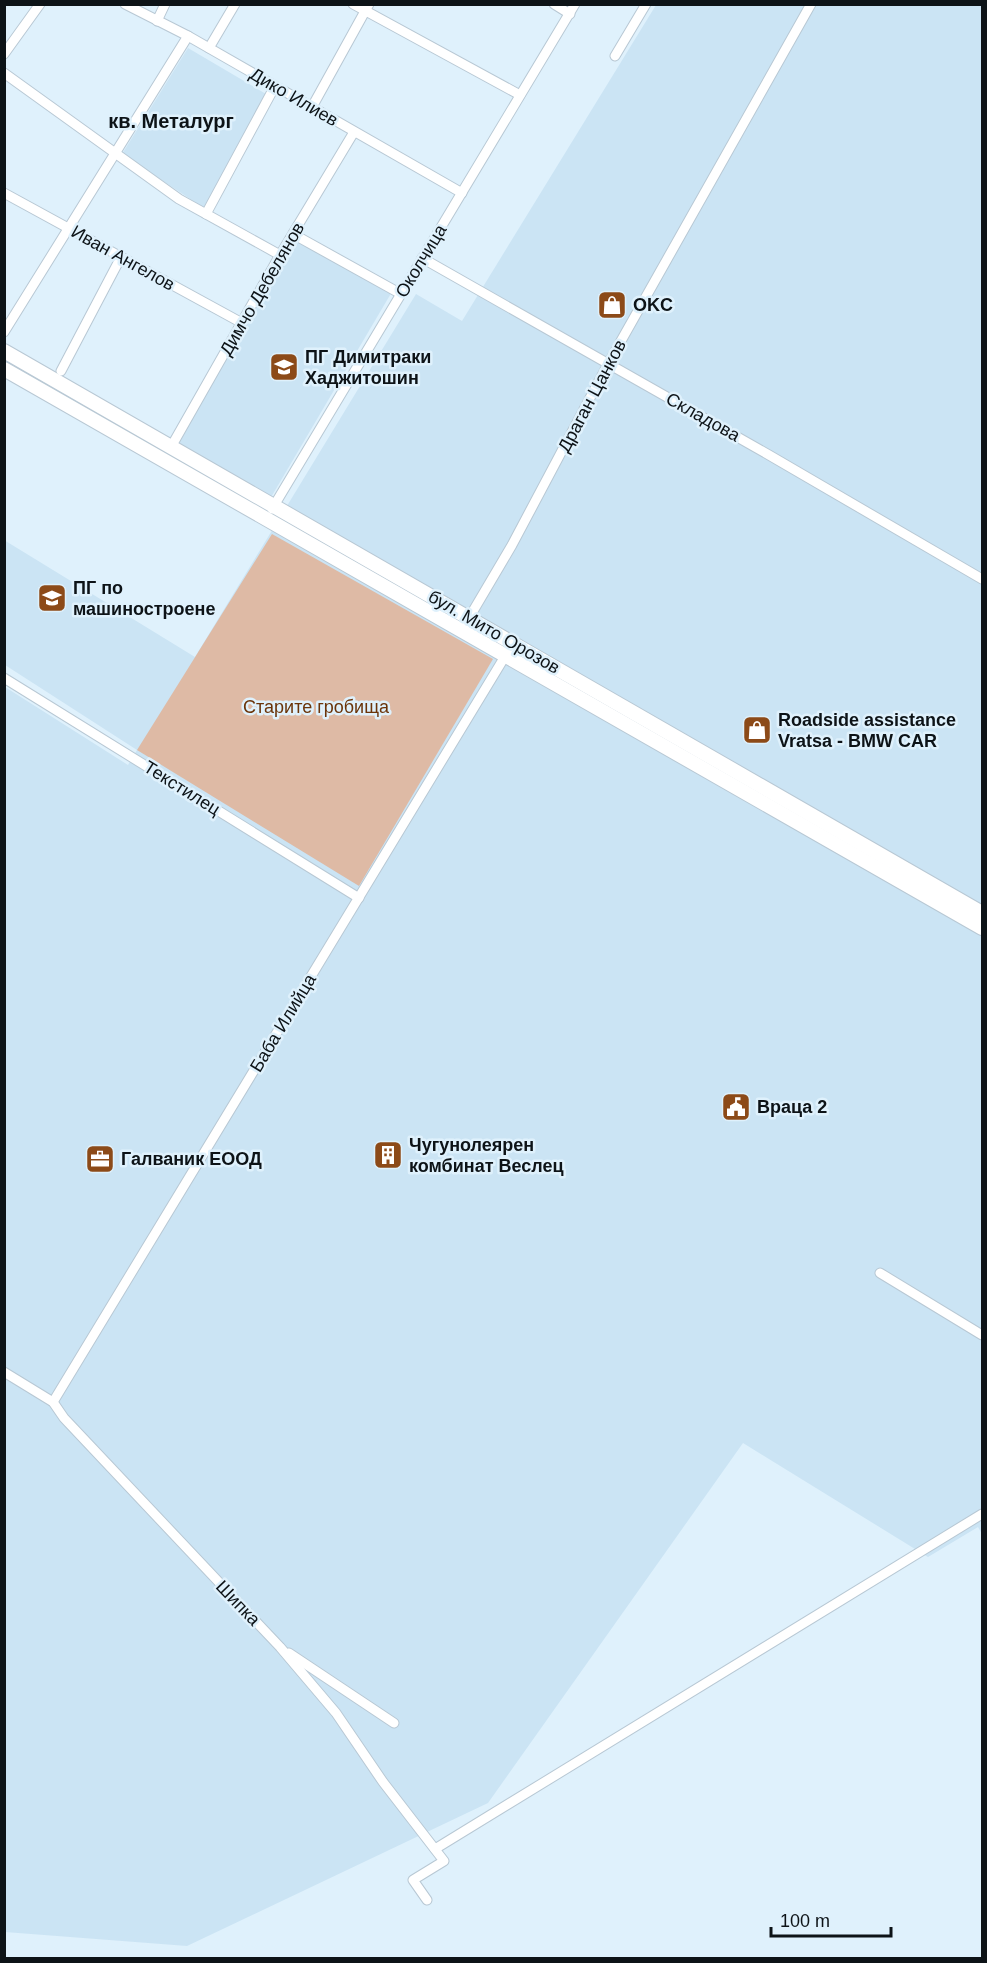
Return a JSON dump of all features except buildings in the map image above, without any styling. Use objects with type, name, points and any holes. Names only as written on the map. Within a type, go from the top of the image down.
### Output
[{"type":"main road","name":"бул. Мито Орозов","points":[[4,351],[469,618],[509,649],[982,928]]},
{"type":"main road","name":"бул. Мито Орозов","points":[[4,369],[461,630],[509,649],[982,913]]},
{"type":"street","points":[[4,54],[40,4]]},
{"type":"street","name":"Дико Илиев","points":[[125,4],[188,36],[462,193]]},
{"type":"street","points":[[157,21],[165,4]]},
{"type":"street","points":[[209,48],[235,4]]},
{"type":"street","points":[[353,4],[367,8],[520,95]]},
{"type":"street","points":[[555,4],[570,14]]},
{"type":"street","name":"Околчица","points":[[267,519],[575,4]]},
{"type":"street","points":[[615,56],[646,4]]},
{"type":"street","name":"Драган Цанков","points":[[461,630],[512,545],[608,364],[812,4]]},
{"type":"street","points":[[312,107],[367,8]]},
{"type":"street","points":[[4,332],[188,36]]},
{"type":"street","points":[[4,72],[179,199],[280,255]]},
{"type":"street","points":[[206,214],[275,86]]},
{"type":"street","name":"Димчо Дебелянов","points":[[171,447],[280,255],[354,132]]},
{"type":"street","name":"Иван Ангелов","points":[[4,193],[242,323]]},
{"type":"street","points":[[293,234],[401,294]]},
{"type":"street","points":[[61,371],[121,257]]},
{"type":"street","name":"Складова","points":[[422,258],[982,579]]},
{"type":"street","name":"Баба Илийца","points":[[53,1402],[509,649]]},
{"type":"street","name":"Текстилец","points":[[4,678],[359,898]]},
{"type":"street","points":[[880,1273],[982,1335]]},
{"type":"street","name":"Шипка","points":[[4,1372],[53,1402],[64,1418],[280,1647],[336,1713],[383,1782],[444,1861],[413,1880],[427,1900]]},
{"type":"street","points":[[435,1849],[982,1514]]},
{"type":"street","points":[[280,1647],[394,1724]]},
{"type":"shaded area","points":[[656,5],[982,5],[982,1534],[978,1527],[928,1557],[743,1443],[488,1803],[187,1946],[5,1932],[5,687],[128,765],[137,750],[5,665],[4,540],[195,657],[416,294],[462,321]]},
{"type":"shaded area","points":[[188,48],[266,94],[204,208],[122,154]]},
{"type":"shaded area","name":"ПГ Димитраки Хаджитошин","points":[[298,235],[393,290],[270,499],[176,445]]},
{"type":"green space","name":"Старите гробища","points":[[272,534],[493,659],[359,886],[137,750]]},
{"type":"place","name":"OKC","points":[[612,305]]},
{"type":"place","name":"ПГ Димитраки Хаджитошин","points":[[284,367]]},
{"type":"place","name":"ПГ по машиностроене","points":[[52,598]]},
{"type":"place","name":"Roadside assistance Vratsa - BMW CAR","points":[[757,730]]},
{"type":"place","name":"Враца 2","points":[[736,1107]]},
{"type":"place","name":"Чугунолеярен комбинат Веслец","points":[[388,1155]]},
{"type":"place","name":"Галваник ЕООД","points":[[100,1159]]},
{"type":"district","name":"кв. Металург","points":[[171,121]]}]
